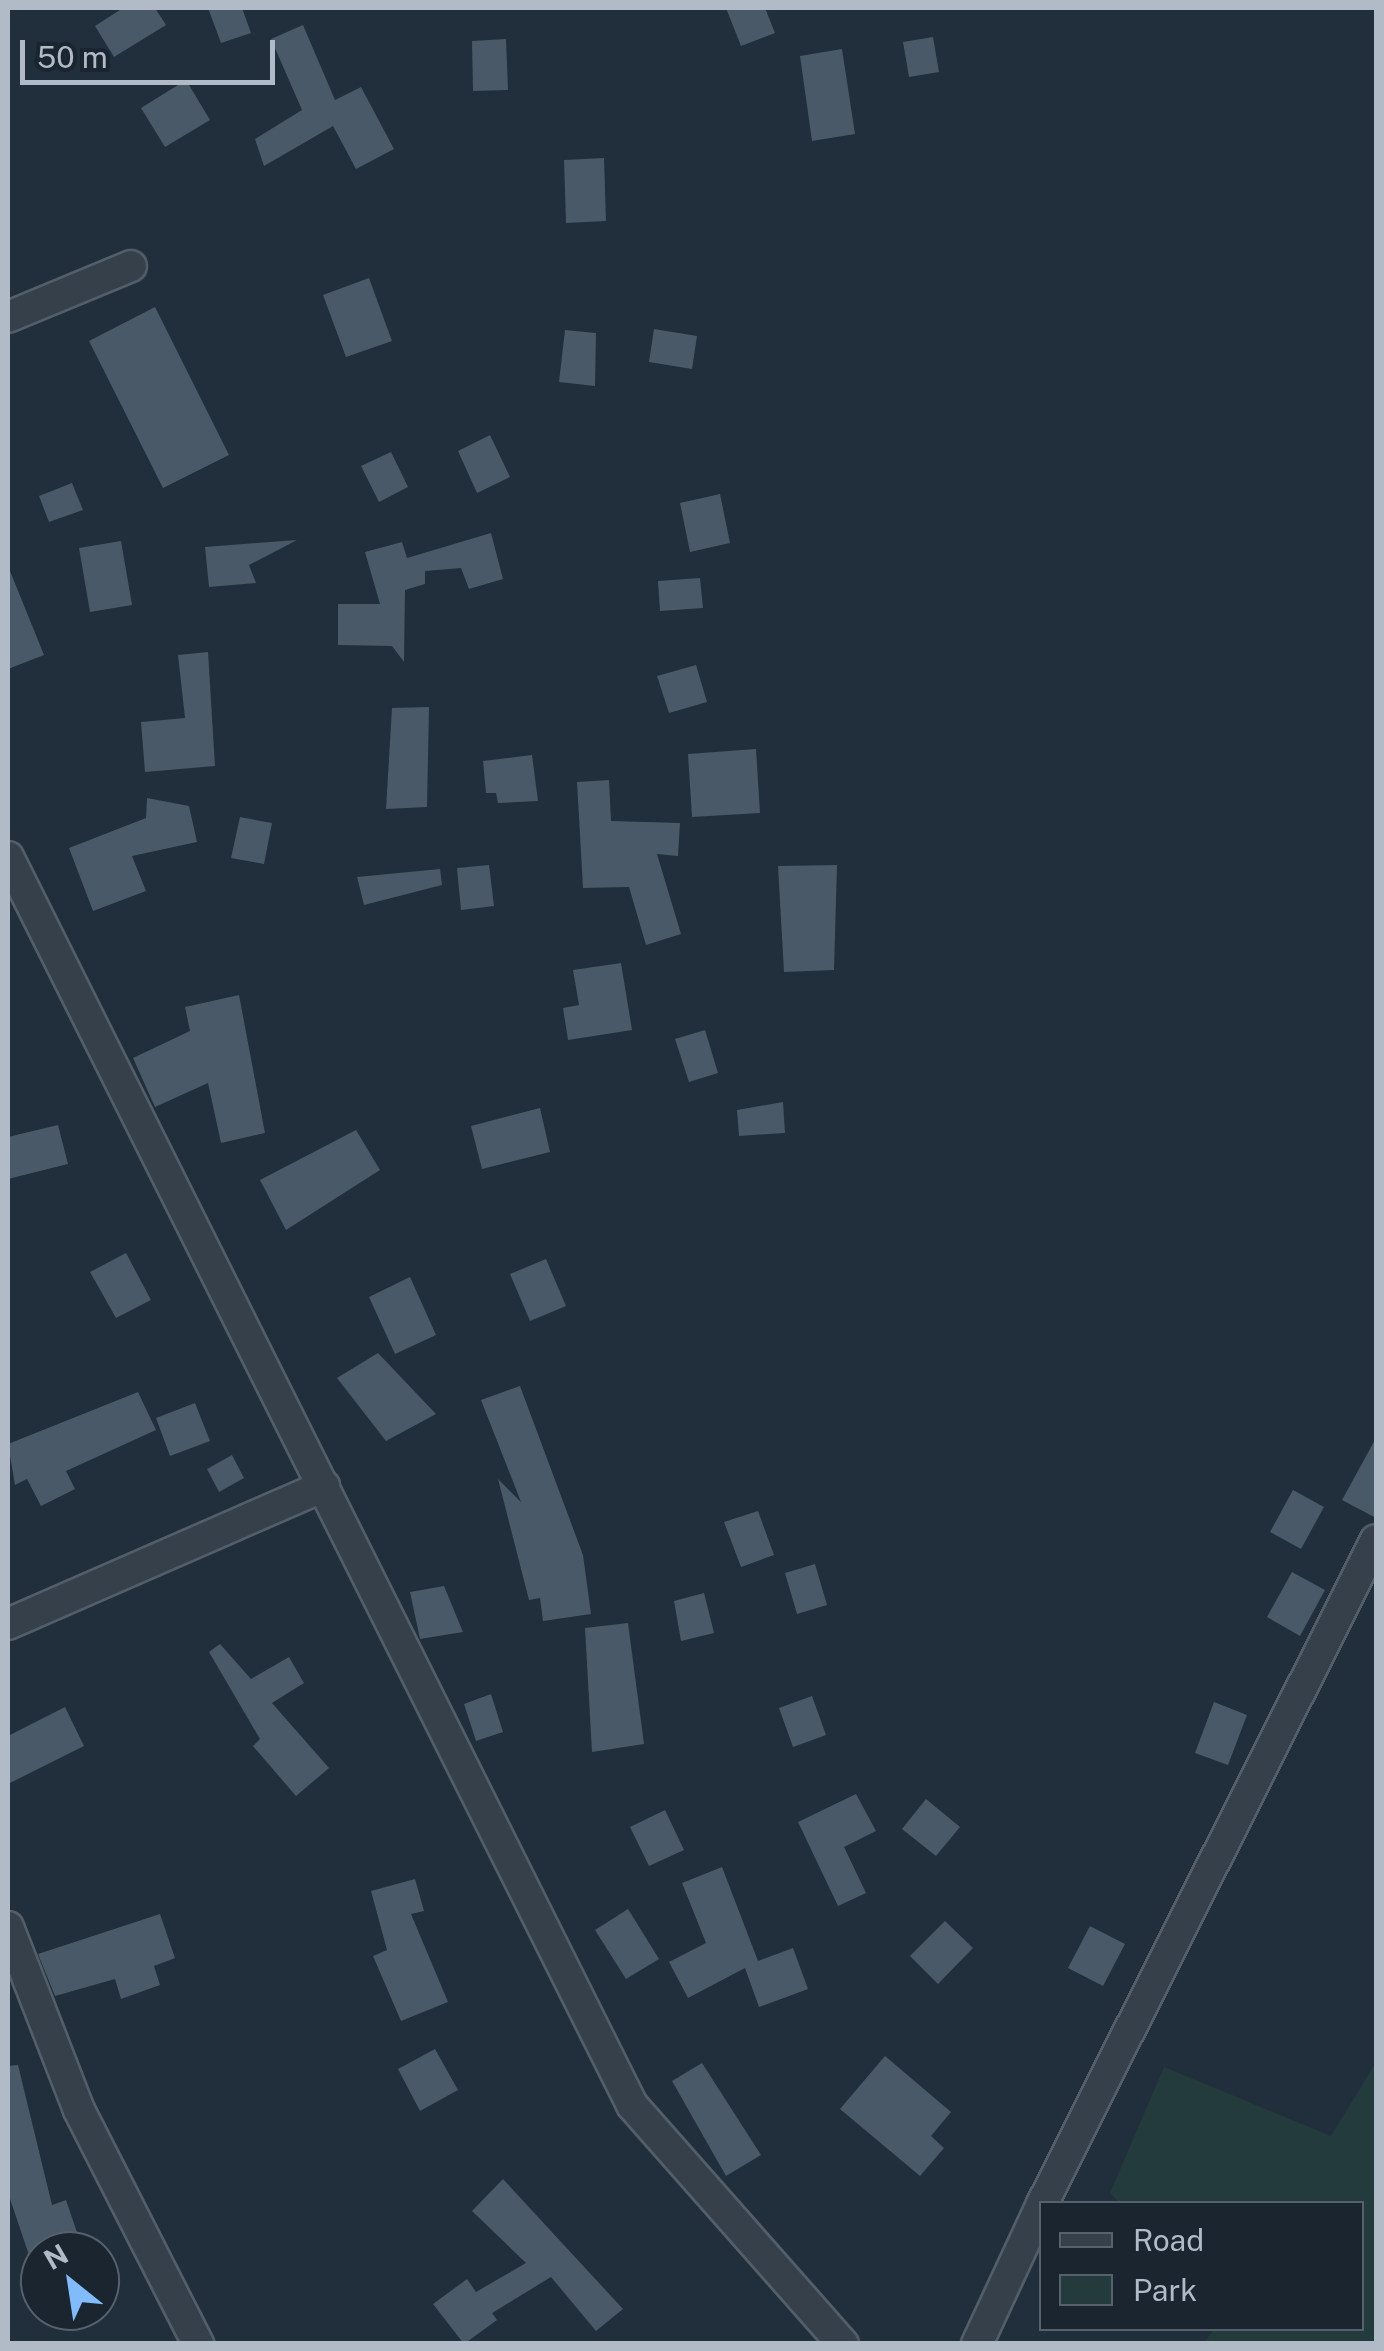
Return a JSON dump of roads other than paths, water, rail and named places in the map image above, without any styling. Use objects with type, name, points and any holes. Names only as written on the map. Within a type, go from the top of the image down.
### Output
[{"type":"street","points":[[8,317],[131,266]]},
{"type":"street","points":[[8,857],[632,2105],[842,2344]]},
{"type":"street","points":[[8,1624],[324,1486]]},
{"type":"street","points":[[1044,2201],[1376,1540]]},
{"type":"street","points":[[8,1927],[79,2110],[198,2344]]},
{"type":"street","points":[[977,2344],[1039,2210]]}]
